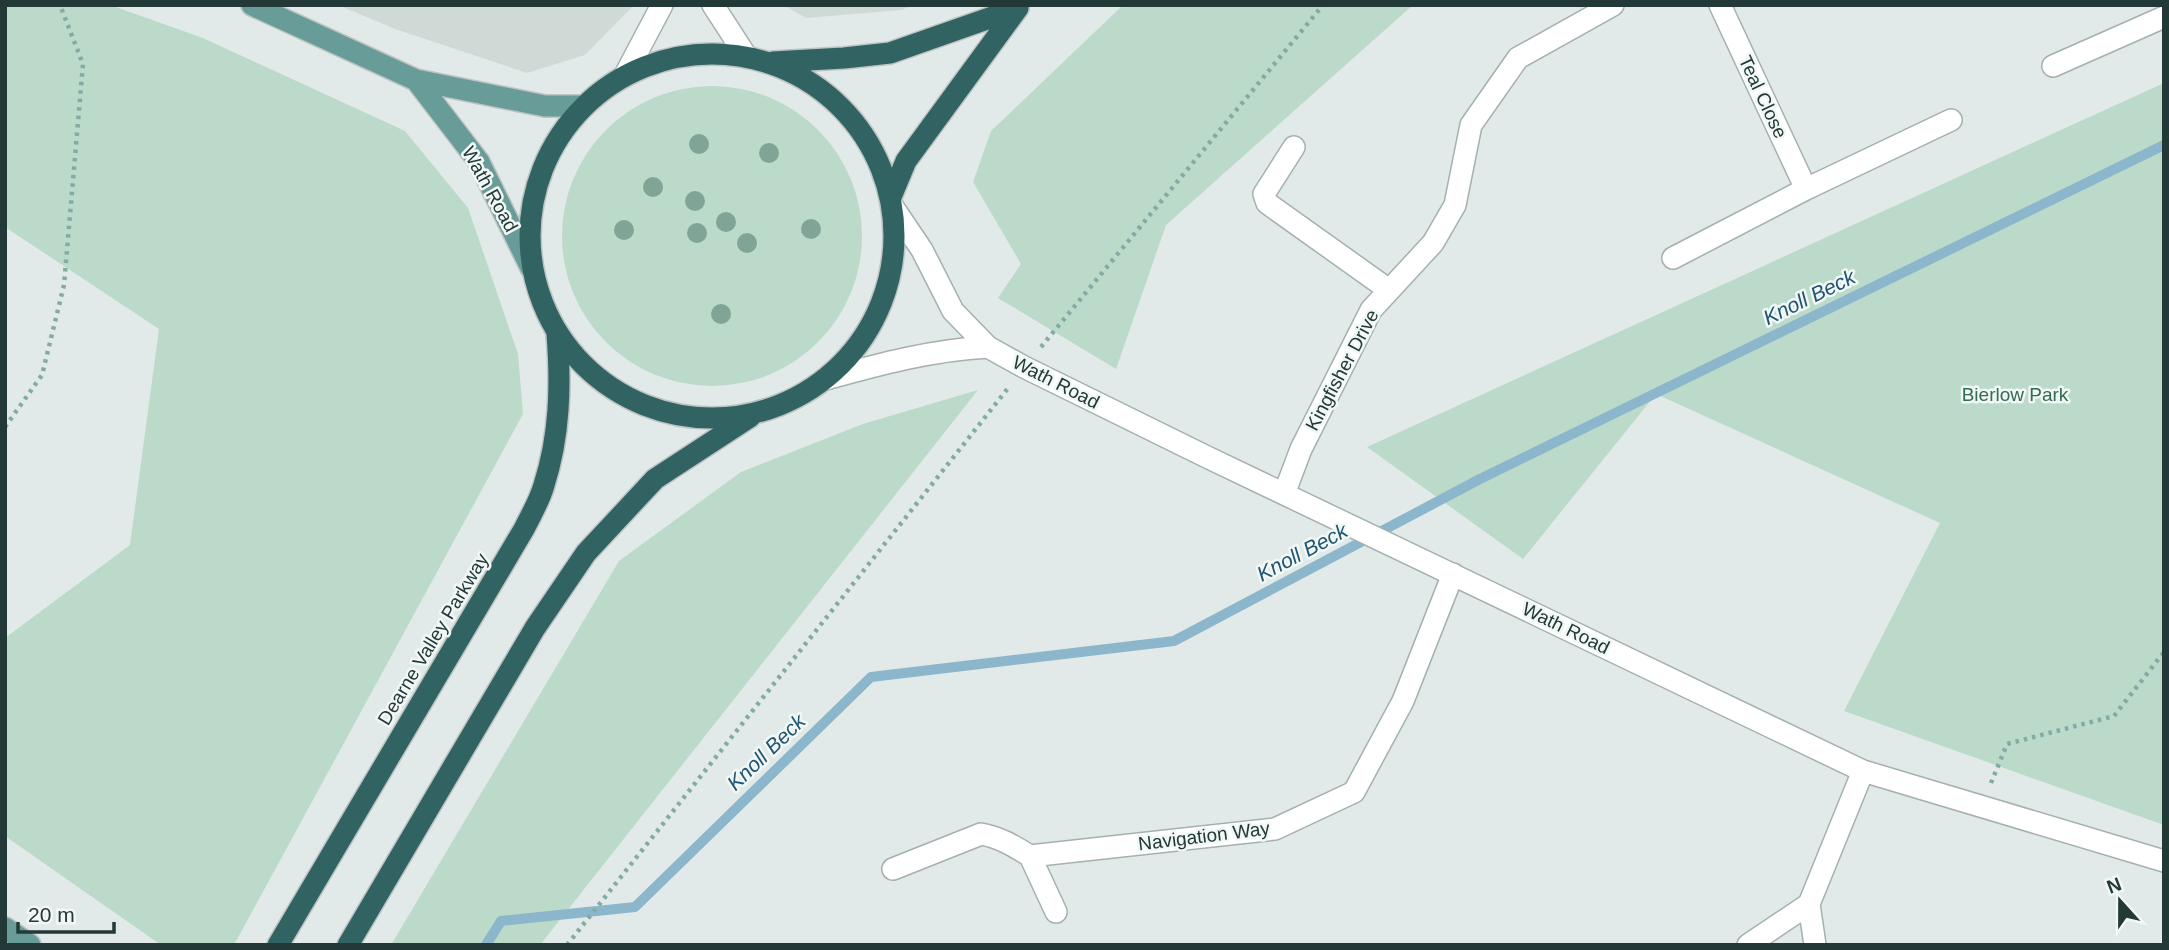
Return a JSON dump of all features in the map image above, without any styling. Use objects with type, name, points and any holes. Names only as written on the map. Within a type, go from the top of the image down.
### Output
[{"type":"highway","points":[[769,62],[890,53],[1020,6]]},
{"type":"highway","points":[[892,202],[906,161],[1020,6]]},
{"type":"highway","points":[[348,945],[536,628],[586,553],[655,480],[754,414],[792,400],[826,379],[859,344],[882,302],[894,255],[892,202],[879,160],[860,128],[834,100],[803,77],[769,62],[746,56],[704,53],[663,60],[625,75],[583,106],[555,140],[537,181],[529,224],[531,268],[541,303],[557,334],[586,369],[622,396],[664,412],[709,419],[754,414]]},
{"type":"highway","name":"Dearne Valley Parkway","points":[[278,945],[524,529],[544,486],[557,430],[560,373],[557,334]]},
{"type":"main road","name":"Wath Road","points":[[252,5],[416,80],[545,106],[583,106]]},
{"type":"main road","name":"Wath Road","points":[[416,80],[479,162],[531,268]]},
{"type":"main road","points":[[5,928],[30,945]]},
{"type":"street","points":[[625,75],[662,5]]},
{"type":"street","points":[[713,5],[746,56]]},
{"type":"street","name":"Kingfisher Drive","points":[[1284,494],[1301,449],[1371,310],[1433,243],[1455,205],[1471,125],[1518,58],[1613,5]]},
{"type":"street","name":"Teal Close","points":[[1720,5],[1806,189]]},
{"type":"street","points":[[2053,66],[2164,16]]},
{"type":"street","points":[[1673,258],[1806,189],[1951,120]]},
{"type":"street","points":[[1294,147],[1264,194],[1268,203],[1389,290]]},
{"type":"street","name":"Wath Road","points":[[892,202],[922,250],[953,311],[988,347],[1024,367],[1863,771],[2164,861]]},
{"type":"street","points":[[826,379],[915,356],[953,349],[988,347]]},
{"type":"street","name":"Navigation Way","points":[[1030,856],[1275,829],[1354,792],[1403,701],[1453,574]]},
{"type":"street","points":[[1815,945],[1809,904],[1863,771]]},
{"type":"street","points":[[893,869],[981,834],[1002,840],[1030,856],[1056,912]]},
{"type":"street","points":[[1748,945],[1809,904]]},
{"type":"path","points":[[5,427],[42,375],[64,285],[83,64],[60,5]]},
{"type":"path","points":[[567,945],[1024,367],[1323,5]]},
{"type":"path","points":[[1980,807],[2007,744],[2114,716],[2164,652]]},
{"type":"shaded area","points":[[338,5],[634,5],[585,55],[527,73],[395,29]]},
{"type":"shaded area","points":[[783,5],[912,5],[902,10],[806,18]]},
{"type":"green space","points":[[5,5],[110,5],[203,38],[405,131],[468,208],[518,354],[523,414],[234,945],[161,945],[5,836],[5,638],[130,545],[159,329],[5,227]]},
{"type":"green space","points":[[1123,5],[1413,5],[1166,225],[1116,369],[998,298],[1021,264],[973,182],[991,131]]},
{"type":"green space","name":"Bierlow Park","points":[[2164,83],[2164,825],[1844,711],[1940,523],[1656,394],[1523,559],[1367,447]]},
{"type":"green space","points":[[712,86],[741,89],[769,97],[795,111],[818,130],[837,153],[851,179],[859,207],[862,236],[859,265],[851,293],[837,319],[818,342],[795,361],[769,375],[741,383],[712,386],[683,383],[655,375],[629,361],[606,342],[587,319],[573,293],[565,265],[562,236],[565,207],[573,179],[587,153],[606,130],[629,111],[655,97],[683,89]]},
{"type":"green space","points":[[978,390],[540,945],[391,945],[619,561],[741,472],[863,424]]},
{"type":"waterway","name":"Knoll Beck","points":[[486,945],[501,921],[635,907],[871,677],[1174,641],[1480,479],[2164,145]]}]
